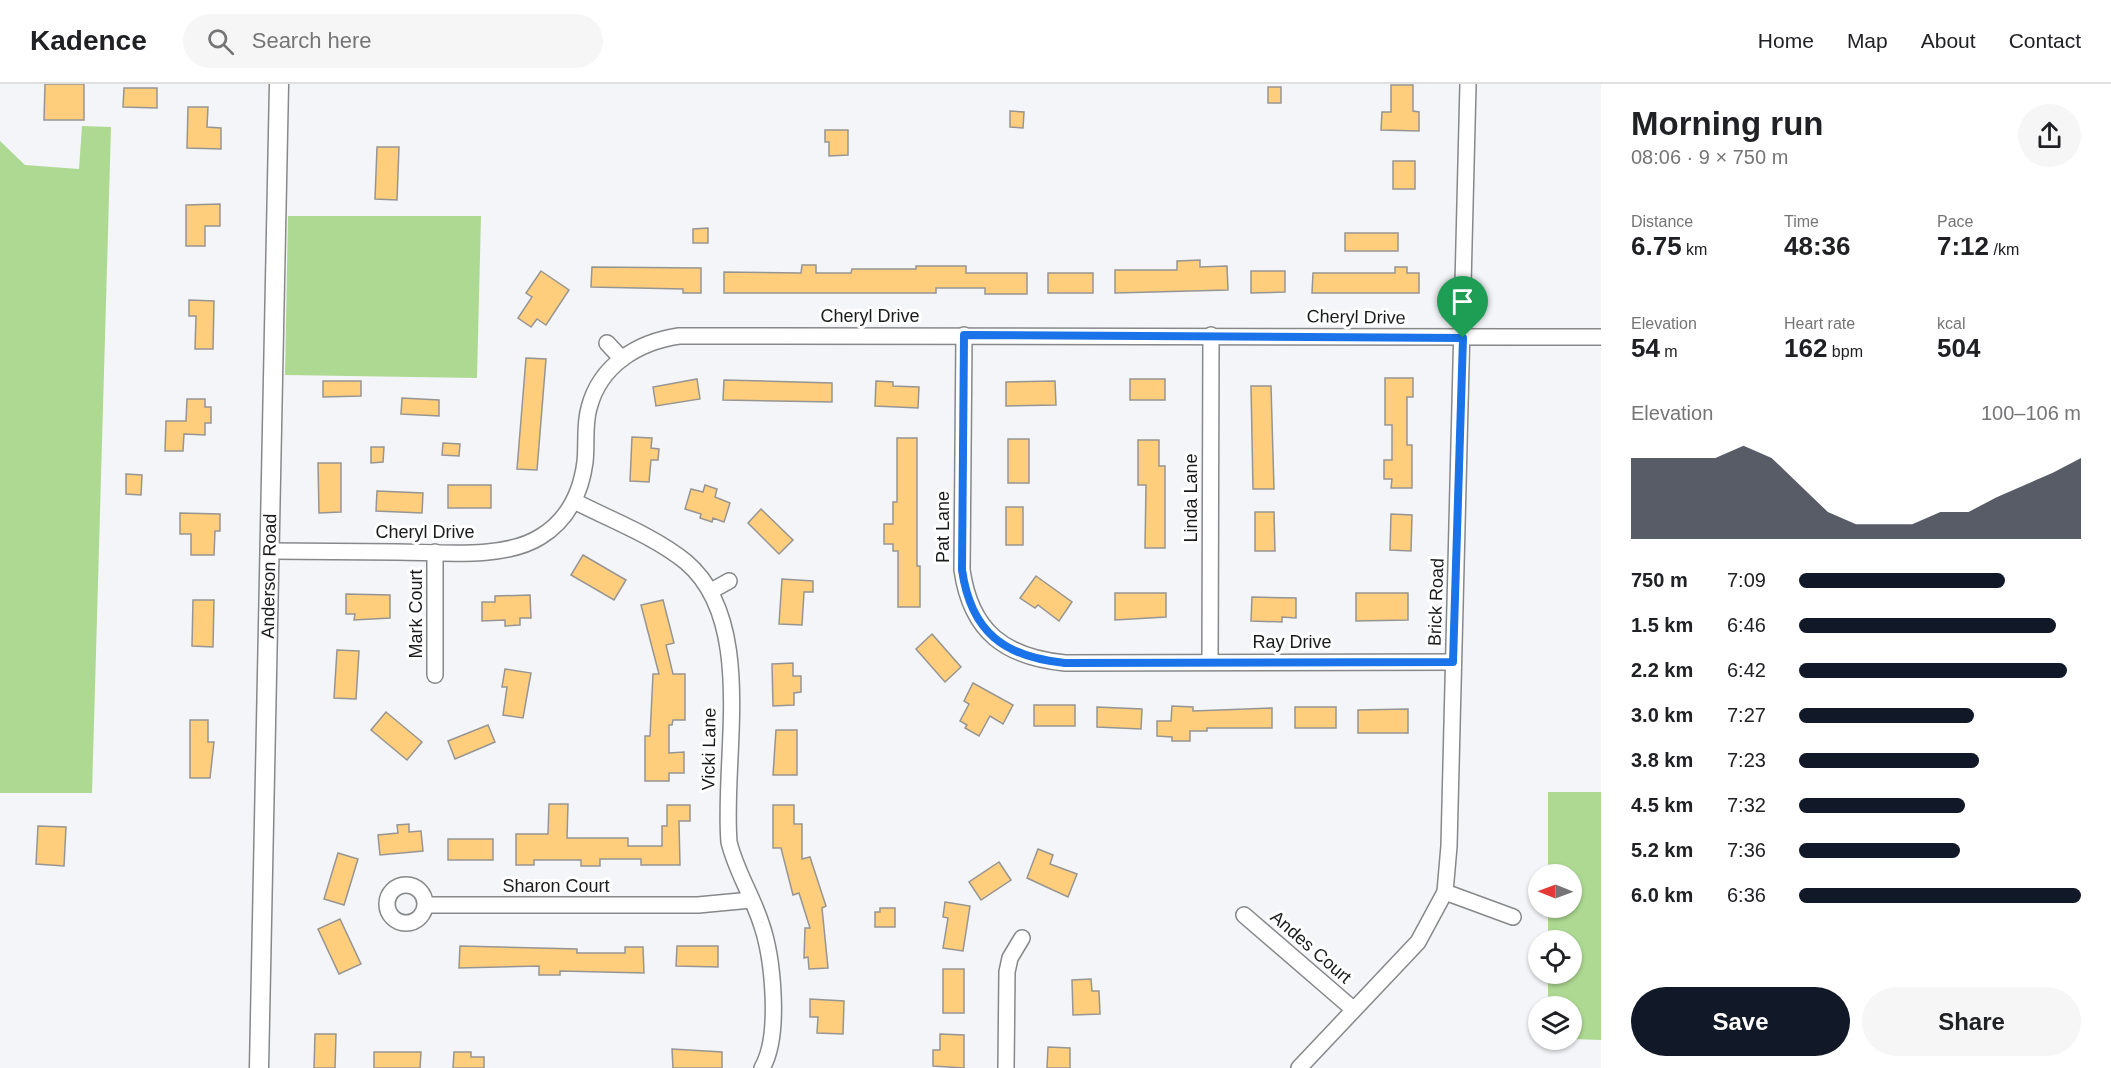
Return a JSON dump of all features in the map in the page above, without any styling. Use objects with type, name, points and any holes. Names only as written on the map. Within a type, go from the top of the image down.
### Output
[{"type":"street","name":"Anderson Road","points":[[259,1068],[279,84]]},
{"type":"street","name":"Brick Road","points":[[1299,1068],[1418,942],[1445,892],[1449,846],[1468,84]]},
{"type":"street","name":"Pat Lane","points":[[964,335],[962,570],[965,588],[976,617],[1003,645],[1034,659],[1065,663],[1132,663]]},
{"type":"street","name":"Linda Lane","points":[[1210,662],[1211,335]]},
{"type":"street","name":"Cheryl Drive","points":[[270,551],[495,551],[529,543],[555,525],[574,501],[585,462],[589,409],[602,379],[622,359],[645,344],[679,336],[1601,337]]},
{"type":"street","points":[[607,343],[622,359]]},
{"type":"street","name":"Vicki Lane","points":[[574,501],[677,555],[698,574],[711,591],[726,627],[730,660],[729,842],[735,866],[764,933],[771,998],[771,1038],[762,1068]]},
{"type":"street","name":"Mark Court","points":[[435,552],[435,675]]},
{"type":"street","points":[[711,591],[729,581]]},
{"type":"street","name":"Ray Drive","points":[[1132,663],[1453,662]]},
{"type":"street","points":[[405,885],[420,890],[426,905],[421,918],[408,924],[395,920],[387,909],[391,893],[405,885]]},
{"type":"street","points":[[1445,892],[1513,916]]},
{"type":"street","name":"Sharon Court","points":[[426,905],[698,906],[751,900]]},
{"type":"street","name":"Andes Court","points":[[1244,915],[1353,1009]]},
{"type":"street","points":[[1006,1068],[1007,972],[1014,948],[1022,938]]},
{"type":"green space","points":[[82,126],[111,127],[92,793],[0,793],[0,141],[25,165],[79,169]]},
{"type":"green space","points":[[288,216],[481,216],[477,378],[285,375]]},
{"type":"green space","points":[[1548,792],[1601,792],[1601,1040],[1582,1039],[1582,996],[1548,996],[1548,984],[1582,984],[1582,930],[1548,930],[1548,918],[1582,918],[1582,864],[1548,864]]},
{"type":"building","points":[[45,84],[84,84],[84,120],[44,120]]},
{"type":"building","points":[[1391,85],[1413,85],[1413,111],[1419,112],[1419,131],[1381,130],[1382,112],[1391,112]]},
{"type":"building","points":[[1268,87],[1281,87],[1281,103],[1268,103]]},
{"type":"building","points":[[124,88],[157,88],[157,108],[123,107]]},
{"type":"building","points":[[188,107],[208,107],[207,127],[221,128],[221,149],[187,148]]},
{"type":"building","points":[[1010,111],[1024,112],[1023,128],[1010,127]]},
{"type":"building","points":[[825,130],[848,130],[848,155],[829,156],[829,142],[825,142]]},
{"type":"building","points":[[377,147],[399,147],[397,200],[375,199]]},
{"type":"building","points":[[1393,161],[1415,161],[1415,189],[1393,189]]},
{"type":"building","points":[[220,204],[220,226],[205,226],[205,246],[186,246],[186,205]]},
{"type":"building","points":[[708,228],[708,243],[693,243],[693,229]]},
{"type":"building","points":[[1345,233],[1398,233],[1398,251],[1345,251]]},
{"type":"building","points":[[1200,260],[1200,267],[1227,266],[1228,290],[1115,293],[1115,270],[1177,270],[1177,261]]},
{"type":"building","points":[[802,265],[816,265],[816,273],[851,273],[852,269],[916,269],[916,266],[966,266],[966,273],[1027,273],[1027,294],[985,294],[985,288],[936,288],[936,293],[724,293],[724,272],[801,273]]},
{"type":"building","points":[[592,267],[701,268],[701,293],[683,293],[683,289],[591,287]]},
{"type":"building","points":[[1395,267],[1407,267],[1407,273],[1419,273],[1419,293],[1312,293],[1313,273],[1395,273]]},
{"type":"building","points":[[541,271],[569,290],[546,325],[537,319],[531,327],[518,318],[532,297],[526,293]]},
{"type":"building","points":[[1251,271],[1285,271],[1285,292],[1251,293]]},
{"type":"building","points":[[1048,273],[1093,273],[1093,293],[1048,293]]},
{"type":"building","points":[[189,300],[214,301],[213,349],[195,349],[196,316],[189,316]]},
{"type":"building","points":[[526,358],[546,359],[537,470],[517,469]]},
{"type":"building","points":[[1385,378],[1413,378],[1413,397],[1407,397],[1407,445],[1412,445],[1412,488],[1391,488],[1392,479],[1384,479],[1384,460],[1392,460],[1392,425],[1385,425]]},
{"type":"building","points":[[697,379],[700,399],[656,406],[653,387]]},
{"type":"building","points":[[1130,379],[1165,379],[1165,400],[1130,400]]},
{"type":"building","points":[[724,380],[832,383],[832,402],[723,400]]},
{"type":"building","points":[[323,381],[361,381],[361,396],[323,397]]},
{"type":"building","points":[[876,381],[893,382],[893,386],[919,387],[918,408],[875,406]]},
{"type":"building","points":[[1055,381],[1056,405],[1006,406],[1006,382]]},
{"type":"building","points":[[1251,386],[1271,386],[1274,489],[1253,489]]},
{"type":"building","points":[[402,398],[439,400],[439,416],[401,414]]},
{"type":"building","points":[[187,399],[205,399],[205,407],[211,407],[211,423],[205,423],[205,435],[184,434],[183,451],[165,451],[166,421],[186,421]]},
{"type":"building","points":[[632,437],[652,438],[651,448],[659,449],[658,460],[651,460],[649,482],[630,481]]},
{"type":"building","points":[[897,438],[917,438],[917,566],[920,566],[920,607],[898,607],[898,551],[893,551],[893,544],[884,544],[884,524],[893,524],[893,502],[897,502]]},
{"type":"building","points":[[1008,439],[1029,439],[1029,483],[1008,483]]},
{"type":"building","points":[[1138,440],[1159,440],[1159,466],[1165,466],[1165,548],[1145,548],[1146,485],[1138,485]]},
{"type":"building","points":[[443,443],[460,444],[459,456],[442,455]]},
{"type":"building","points":[[371,447],[384,447],[383,462],[371,463]]},
{"type":"building","points":[[318,463],[341,463],[341,512],[319,513]]},
{"type":"building","points":[[126,474],[142,475],[141,495],[126,494]]},
{"type":"building","points":[[448,485],[491,485],[491,508],[448,508]]},
{"type":"building","points":[[705,485],[717,489],[715,497],[730,503],[724,522],[713,518],[712,522],[700,518],[701,514],[685,509],[691,489],[703,492]]},
{"type":"building","points":[[377,491],[423,493],[422,513],[376,511]]},
{"type":"building","points":[[1006,507],[1023,507],[1023,545],[1006,545]]},
{"type":"building","points":[[761,509],[793,540],[779,554],[748,523]]},
{"type":"building","points":[[1255,512],[1274,512],[1275,551],[1255,551]]},
{"type":"building","points":[[180,513],[220,514],[220,531],[215,531],[214,555],[191,555],[191,534],[180,534]]},
{"type":"building","points":[[1391,514],[1412,515],[1411,551],[1390,550]]},
{"type":"building","points":[[583,555],[626,580],[614,600],[571,575]]},
{"type":"building","points":[[1036,576],[1072,602],[1059,621],[1038,605],[1035,608],[1020,598]]},
{"type":"building","points":[[782,579],[813,581],[813,592],[804,592],[802,625],[779,624]]},
{"type":"building","points":[[1115,593],[1166,593],[1166,617],[1115,620]]},
{"type":"building","points":[[1356,593],[1408,593],[1408,620],[1356,621]]},
{"type":"building","points":[[346,594],[390,595],[390,618],[354,620],[355,614],[346,614]]},
{"type":"building","points":[[530,595],[531,618],[520,618],[520,625],[505,626],[505,620],[482,621],[482,602],[495,602],[495,596]]},
{"type":"building","points":[[1252,597],[1296,598],[1296,618],[1282,617],[1282,622],[1251,621]]},
{"type":"building","points":[[193,600],[214,600],[213,647],[192,646]]},
{"type":"building","points":[[663,600],[674,643],[666,645],[673,674],[685,674],[685,720],[673,720],[672,725],[669,725],[669,753],[684,752],[684,773],[669,773],[669,781],[645,781],[645,736],[650,736],[653,674],[659,674],[641,605]]},
{"type":"building","points":[[932,634],[961,667],[945,682],[916,649]]},
{"type":"building","points":[[337,650],[359,651],[356,699],[334,698]]},
{"type":"building","points":[[793,663],[793,676],[801,676],[801,692],[794,693],[794,705],[773,706],[772,664]]},
{"type":"building","points":[[505,669],[531,673],[523,718],[503,715],[507,687],[502,687]]},
{"type":"building","points":[[973,683],[1013,705],[1003,724],[990,716],[979,736],[965,728],[967,725],[960,721],[969,704],[964,701]]},
{"type":"building","points":[[1034,705],[1075,705],[1075,726],[1034,726]]},
{"type":"building","points":[[1172,706],[1193,707],[1193,711],[1272,708],[1272,728],[1207,728],[1207,731],[1190,731],[1190,741],[1172,741],[1172,737],[1157,736],[1157,721],[1171,721]]},
{"type":"building","points":[[1097,707],[1142,709],[1141,729],[1097,727]]},
{"type":"building","points":[[1295,707],[1336,707],[1336,728],[1295,728]]},
{"type":"building","points":[[1408,709],[1408,733],[1358,733],[1358,710]]},
{"type":"building","points":[[386,712],[422,742],[407,760],[371,730]]},
{"type":"building","points":[[190,720],[208,720],[208,742],[214,742],[210,778],[190,778]]},
{"type":"building","points":[[488,725],[495,742],[455,759],[448,741]]},
{"type":"building","points":[[776,730],[797,730],[797,775],[773,775]]},
{"type":"building","points":[[549,804],[568,804],[567,838],[628,838],[628,846],[662,846],[662,826],[667,826],[667,805],[690,805],[690,821],[679,821],[680,865],[641,865],[641,859],[600,859],[600,866],[581,866],[581,860],[534,860],[534,865],[516,865],[516,834],[548,834]]},
{"type":"building","points":[[773,805],[794,805],[794,824],[802,824],[802,859],[810,857],[826,906],[822,908],[828,968],[809,969],[808,957],[804,958],[805,928],[810,928],[799,893],[793,895],[781,848],[773,848]]},
{"type":"building","points":[[409,824],[409,832],[421,831],[423,851],[380,855],[378,835],[398,833],[397,825]]},
{"type":"building","points":[[38,826],[66,827],[64,866],[36,864]]},
{"type":"building","points":[[448,839],[493,839],[493,860],[448,860]]},
{"type":"building","points":[[1038,849],[1053,855],[1050,864],[1077,874],[1068,897],[1027,878]]},
{"type":"building","points":[[338,853],[358,859],[344,905],[324,899]]},
{"type":"building","points":[[999,862],[1011,880],[981,900],[969,882]]},
{"type":"building","points":[[945,902],[970,906],[963,951],[943,948],[948,918],[943,917]]},
{"type":"building","points":[[880,908],[895,908],[895,927],[875,927],[875,912],[880,912]]},
{"type":"building","points":[[340,919],[361,964],[339,974],[318,929]]},
{"type":"building","points":[[460,946],[577,949],[577,953],[625,953],[625,947],[643,947],[644,973],[560,971],[560,975],[539,975],[539,966],[459,968]]},
{"type":"building","points":[[677,946],[718,946],[718,967],[676,966]]},
{"type":"building","points":[[943,969],[964,969],[964,1013],[943,1013]]},
{"type":"building","points":[[1091,979],[1092,991],[1099,991],[1100,1014],[1073,1015],[1072,980]]},
{"type":"building","points":[[810,999],[844,1001],[843,1034],[817,1033],[818,1017],[810,1017]]},
{"type":"building","points":[[315,1034],[336,1034],[335,1068],[314,1068]]},
{"type":"building","points":[[940,1034],[964,1035],[964,1068],[933,1066],[933,1050],[940,1050]]},
{"type":"building","points":[[1048,1047],[1070,1048],[1070,1068],[1047,1068]]},
{"type":"building","points":[[672,1049],[722,1052],[722,1068],[673,1068]]},
{"type":"building","points":[[374,1052],[421,1052],[420,1068],[374,1068]]},
{"type":"building","points":[[454,1052],[471,1052],[471,1057],[484,1057],[484,1068],[453,1068]]},
{"type":"route","points":[[964,335],[1463,338],[1453,662],[1049,662],[1016,653],[1003,645],[992,637],[976,617],[969,602],[962,570],[964,335]]}]
